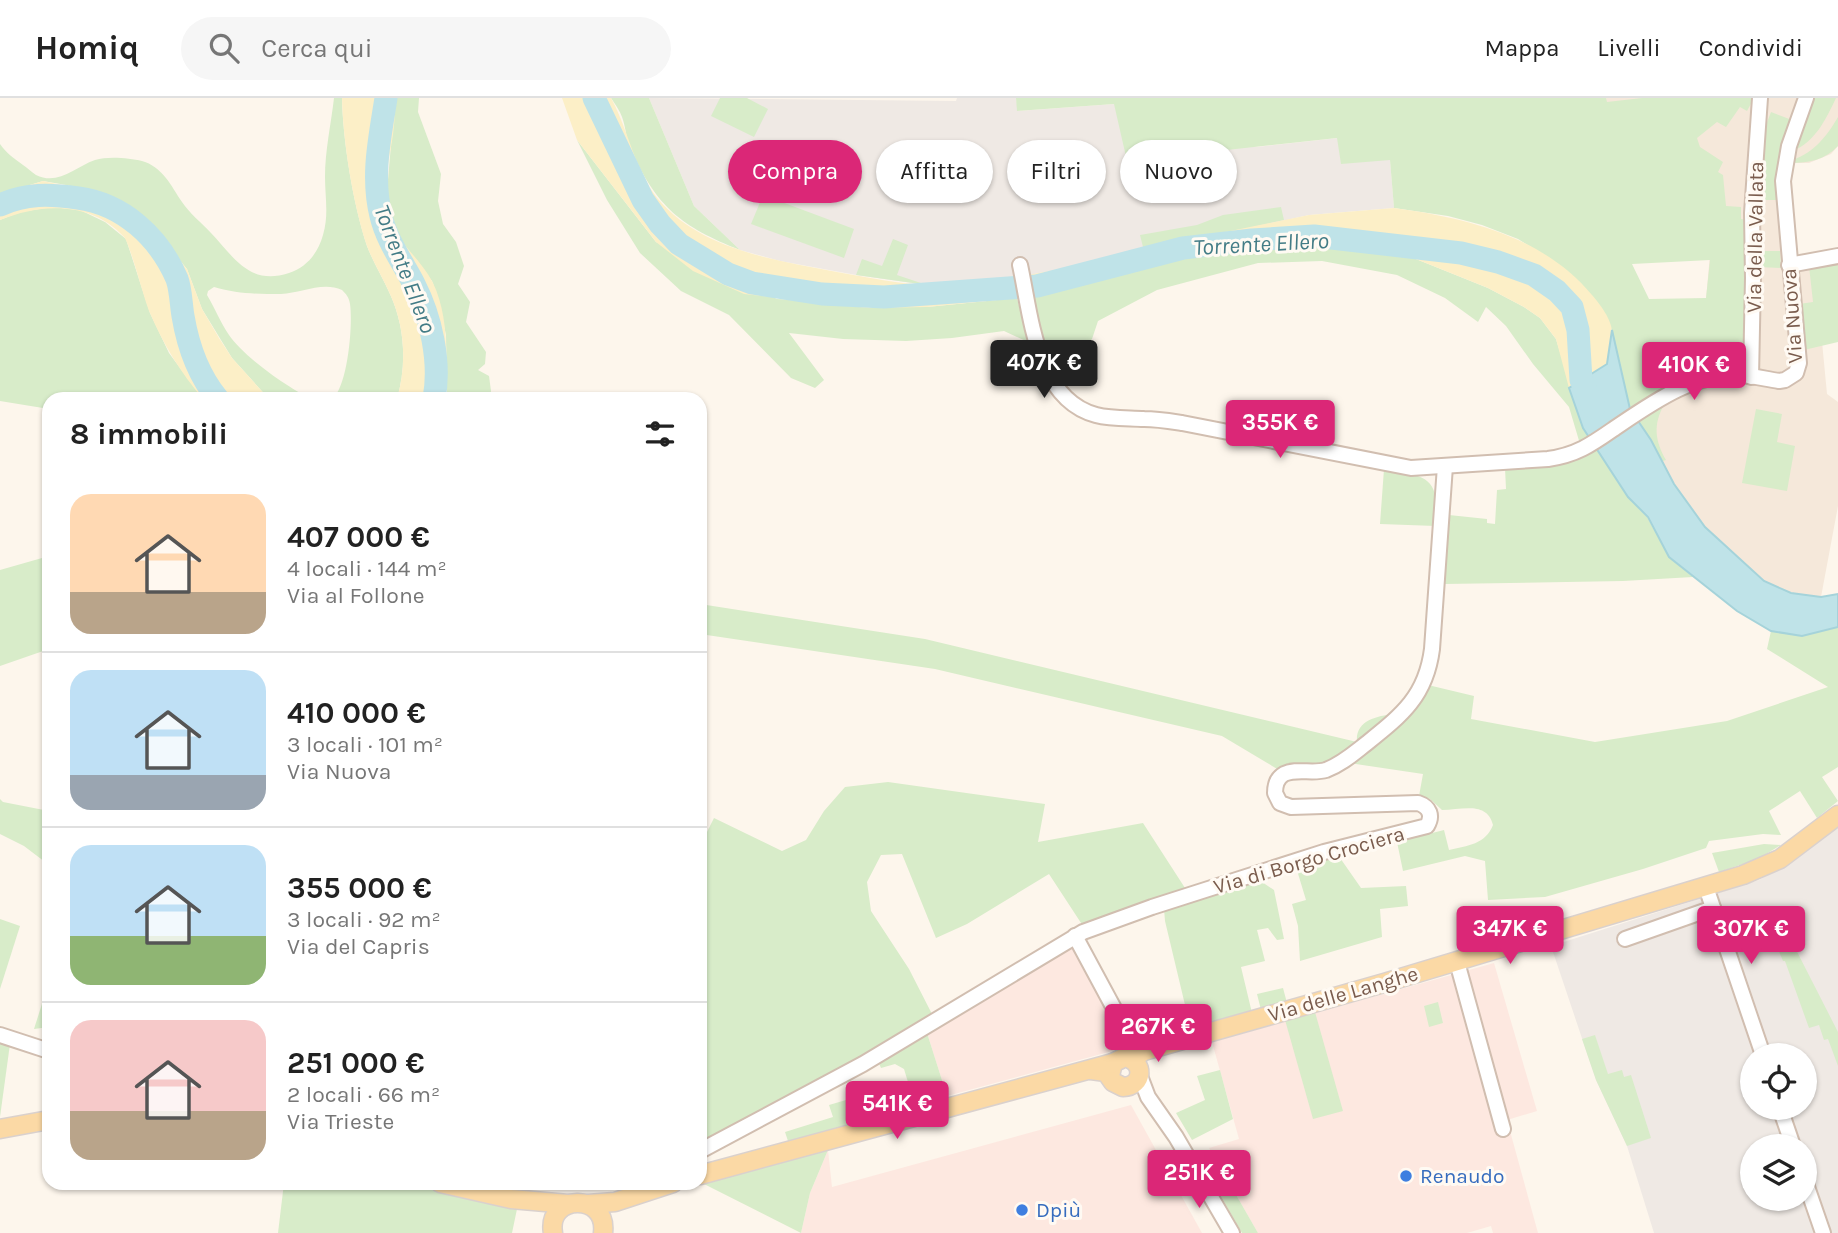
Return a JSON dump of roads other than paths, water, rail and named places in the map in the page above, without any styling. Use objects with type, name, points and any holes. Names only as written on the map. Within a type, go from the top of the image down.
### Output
[{"type":"main road","name":"Via delle Langhe","points":[[707,1173],[1084,1070],[1112,1070],[1125,1057],[1135,1073],[1151,1049],[1457,962],[1750,872],[1780,859],[1838,815]]},
{"type":"main road","points":[[1112,1070],[1118,1085],[1135,1073]]},
{"type":"main road","points":[[0,1129],[42,1121]]},
{"type":"main road","points":[[471,1190],[511,1199],[568,1204],[603,1204],[651,1190]]},
{"type":"main road","points":[[603,1229],[615,1209],[638,1195]]},
{"type":"main road","points":[[511,1199],[531,1208],[552,1230]]},
{"type":"main road","points":[[552,1230],[559,1209],[568,1204]]},
{"type":"main road","points":[[588,1204],[596,1210],[603,1229]]},
{"type":"street","name":"Via della Vallata","points":[[1751,377],[1752,213],[1760,98]]},
{"type":"street","name":"Via Nuova","points":[[1020,265],[1044,366],[1053,384],[1067,399],[1096,415],[1182,423],[1411,468],[1560,457],[1588,446],[1671,393],[1697,382],[1733,376],[1785,380],[1796,373],[1798,368],[1783,193],[1784,168],[1789,146],[1806,98]]},
{"type":"street","points":[[1789,265],[1838,256]]},
{"type":"street","name":"Via di Borgo Crociera","points":[[707,1147],[863,1064],[1075,936],[1152,907],[1298,860],[1427,826],[1430,812],[1428,807],[1419,803],[1291,807],[1280,803],[1275,793],[1277,781],[1285,774],[1320,772],[1341,762],[1401,716],[1418,694],[1429,668],[1432,649],[1446,466]]},
{"type":"street","points":[[1706,887],[1759,1043]]},
{"type":"street","points":[[1625,939],[1713,908]]},
{"type":"street","points":[[1075,936],[1131,1040],[1140,1047],[1151,1049]]},
{"type":"street","points":[[1457,962],[1503,1129]]},
{"type":"street","points":[[0,1035],[42,1049]]},
{"type":"street","points":[[1135,1073],[1232,1233]]},
{"type":"street","points":[[1815,1211],[1823,1233]]},
{"type":"water","points":[[1612,330],[1630,409],[1651,440],[1674,484],[1705,527],[1764,581],[1791,593],[1821,597],[1838,594],[1838,627],[1802,636],[1771,631],[1737,611],[1669,557],[1648,517],[1628,497],[1583,428],[1569,388],[1607,364]]},
{"type":"waterway","name":"Torrente Ellero","points":[[386,98],[378,157],[378,201],[387,234],[414,284],[430,325],[435,355],[435,392]]},
{"type":"waterway","name":"Torrente Ellero","points":[[594,98],[643,200],[660,224],[679,244],[728,274],[752,283],[822,294],[884,297],[1037,286],[1183,248],[1314,236],[1461,253],[1534,275],[1557,291],[1572,307],[1578,330],[1581,380],[1594,407]]},
{"type":"waterway","name":"Torrente Ellero","points":[[0,205],[19,198],[38,196],[78,198],[110,207],[138,225],[160,249],[177,279],[191,349],[199,370],[213,392]]},
{"type":"place","name":"Renaudo","points":[[1406,1176]]},
{"type":"place","name":"Dpiù","points":[[1022,1210]]}]
